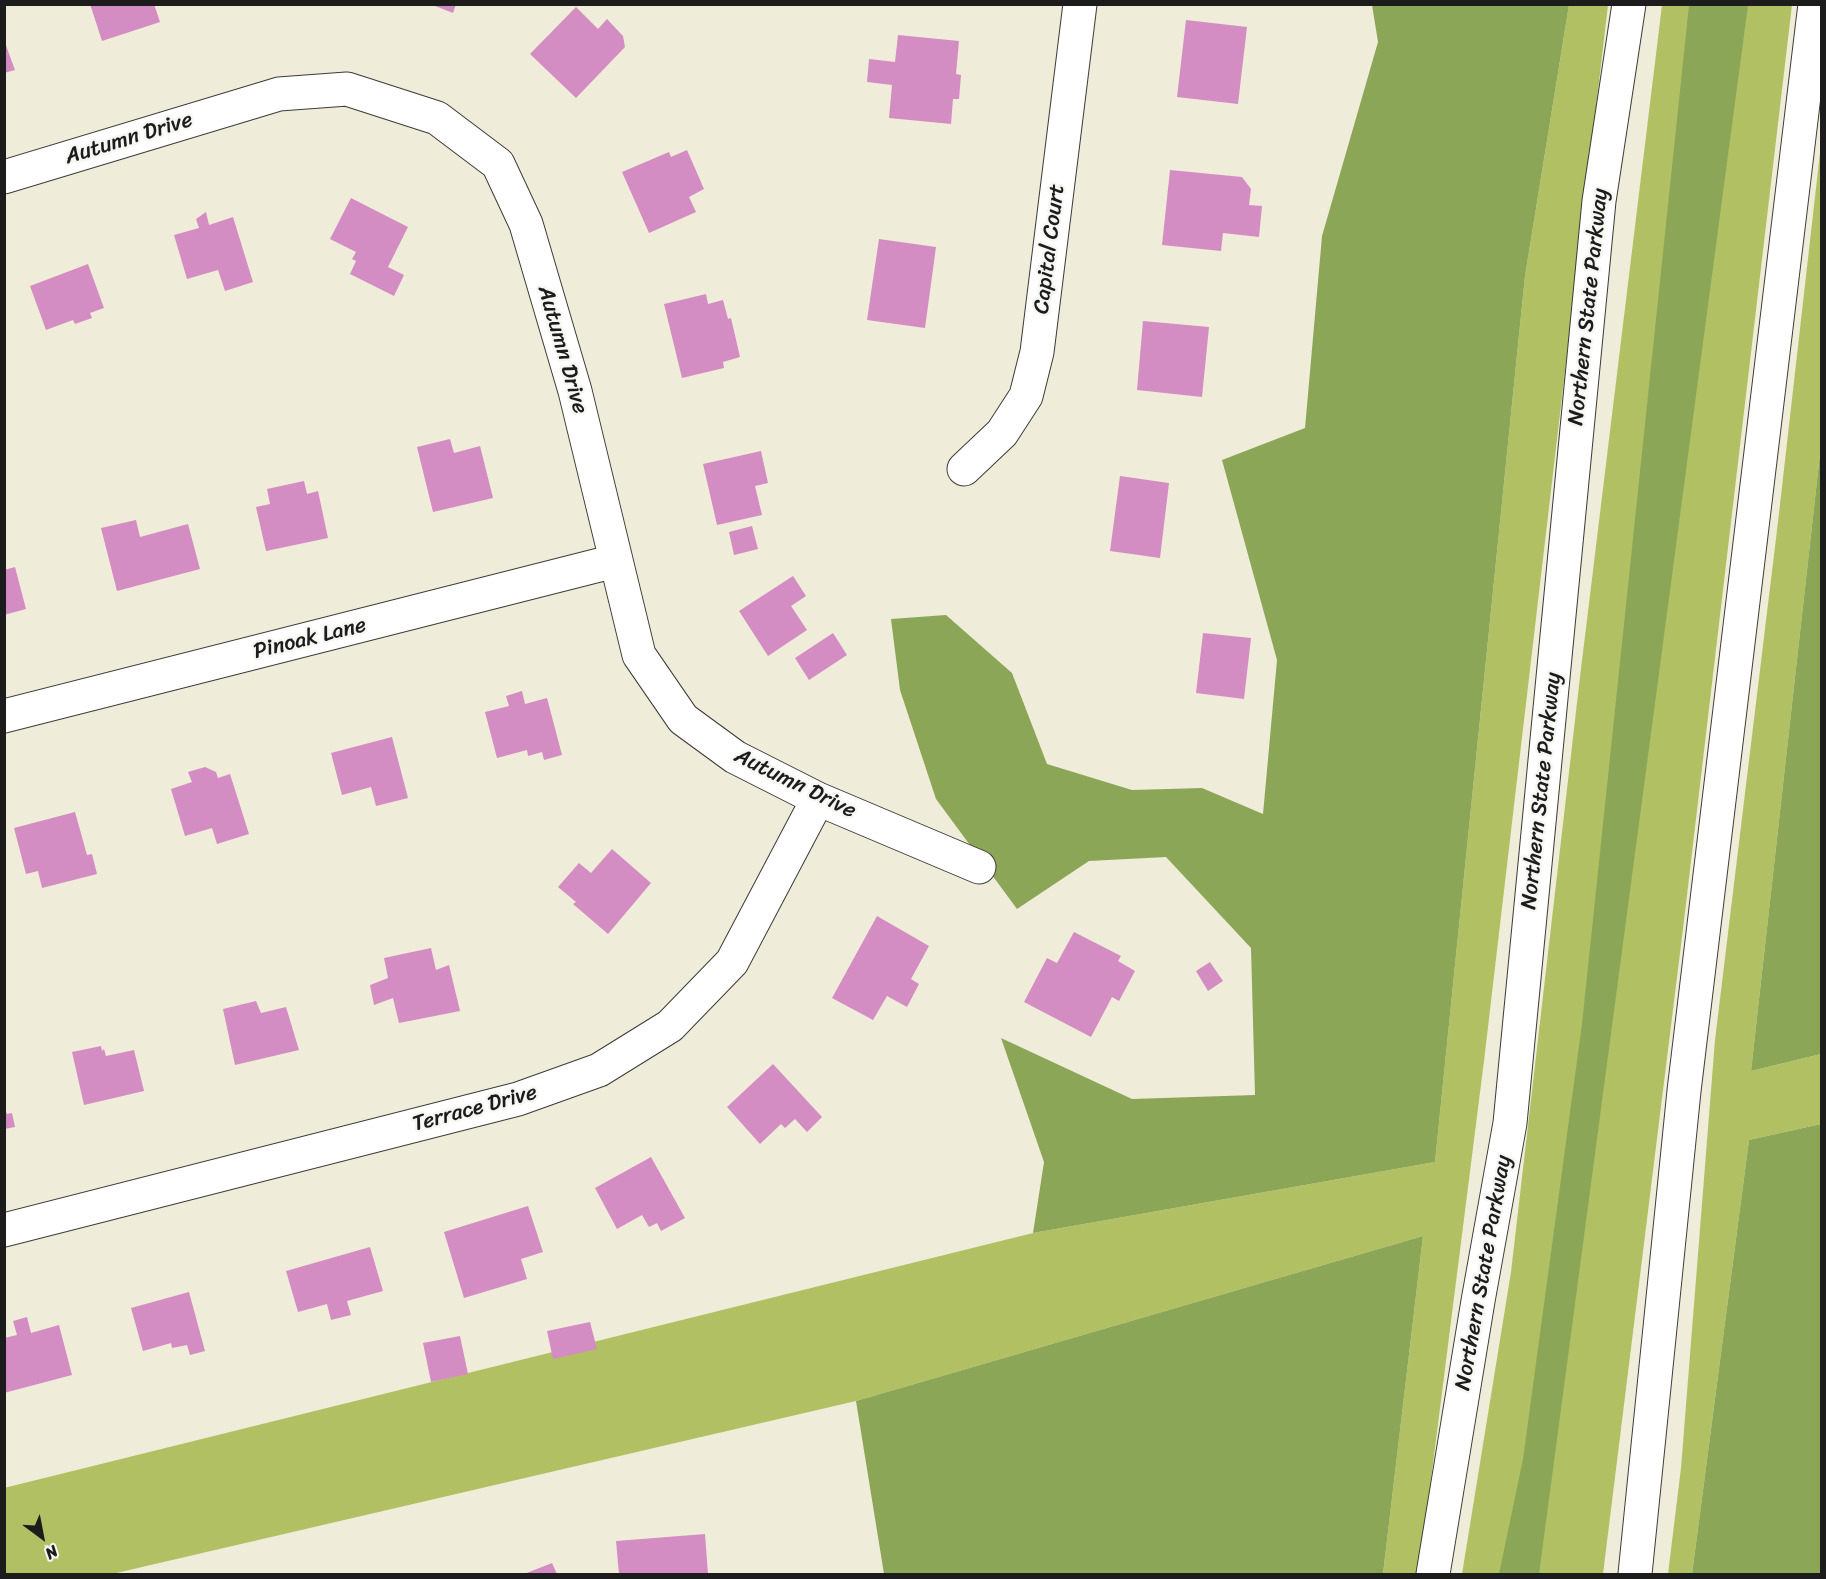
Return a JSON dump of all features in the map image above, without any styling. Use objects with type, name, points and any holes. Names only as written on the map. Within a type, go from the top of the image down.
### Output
[{"type":"main road","name":"Capital Court","points":[[964,469],[1002,433],[1026,396],[1037,352],[1080,4]]},
{"type":"main road","name":"Northern State Parkway","points":[[1433,1575],[1510,1123],[1599,201],[1629,4]]},
{"type":"main road","points":[[1635,1575],[1684,1091],[1815,4]]},
{"type":"main road","name":"Autumn Drive","points":[[4,177],[279,94],[347,89],[437,118],[498,164],[526,224],[575,391],[639,655],[683,719],[735,758],[818,799],[979,867]]},
{"type":"main road","name":"Pinoak Lane","points":[[4,716],[615,561]]},
{"type":"main road","name":"Terrace Drive","points":[[4,1230],[518,1099],[599,1070],[670,1026],[732,962],[818,799]]},
{"type":"green space","points":[[1372,5],[1569,5],[1525,276],[1435,1162],[1033,1233],[1044,1162],[1001,1038],[1132,1099],[1255,1095],[1251,948],[1166,857],[1089,861],[1017,909],[936,799],[900,690],[891,619],[946,615],[1012,673],[1047,764],[1132,790],[1202,788],[1263,814],[1277,660],[1222,460],[1305,428],[1322,236],[1378,42]]},
{"type":"green space","points":[[1569,5],[1608,5],[1484,1061],[1419,1574],[1383,1574],[1423,1236],[856,1401],[112,1574],[5,1574],[4,1488],[1033,1233],[1435,1162],[1525,276]]},
{"type":"green space","points":[[1662,5],[1792,5],[1683,929],[1603,1574],[1462,1574],[1511,1272],[1580,677]]},
{"type":"green space","points":[[1689,5],[1748,5],[1539,1574],[1499,1574],[1523,1459],[1582,1024]]},
{"type":"green space","points":[[1821,144],[1821,445],[1751,1071],[1821,1054],[1821,1124],[1749,1140],[1692,1574],[1668,1574],[1681,1468],[1715,1040]]},
{"type":"green space","points":[[1821,445],[1821,1054],[1751,1071]]},
{"type":"green space","points":[[1821,1124],[1821,1574],[1692,1574],[1749,1140]]},
{"type":"green space","points":[[1423,1236],[1383,1574],[884,1574],[856,1401]]},
{"type":"building","points":[[90,4],[154,4],[160,22],[102,41]]},
{"type":"building","points":[[430,4],[456,4],[453,13]]},
{"type":"building","points":[[576,7],[598,29],[607,19],[623,36],[625,47],[576,98],[530,54]]},
{"type":"building","points":[[1186,20],[1247,27],[1238,104],[1177,97]]},
{"type":"building","points":[[898,35],[959,41],[956,74],[961,75],[959,99],[953,99],[951,124],[889,118],[892,85],[867,82],[869,59],[895,62]]},
{"type":"building","points":[[4,40],[15,70],[4,73]]},
{"type":"building","points":[[687,150],[704,189],[689,197],[696,212],[649,233],[622,172],[669,152],[671,157]]},
{"type":"building","points":[[1170,170],[1242,177],[1251,189],[1249,205],[1262,206],[1259,237],[1223,233],[1221,251],[1162,245]]},
{"type":"building","points":[[351,198],[408,227],[388,267],[404,275],[394,296],[350,274],[356,261],[352,259],[356,252],[330,239]]},
{"type":"building","points":[[206,212],[209,225],[233,217],[253,282],[225,291],[218,270],[187,279],[174,235],[199,228],[196,219]]},
{"type":"building","points":[[879,239],[936,247],[925,328],[867,320]]},
{"type":"building","points":[[88,264],[104,308],[90,313],[92,318],[75,324],[73,320],[46,330],[30,286]]},
{"type":"building","points":[[706,294],[708,304],[723,300],[728,319],[731,318],[740,357],[723,362],[724,368],[682,378],[664,304]]},
{"type":"building","points":[[1143,321],[1209,327],[1202,397],[1137,390]]},
{"type":"building","points":[[450,439],[454,453],[480,446],[493,498],[433,512],[417,447]]},
{"type":"building","points":[[761,451],[768,483],[755,486],[762,515],[717,525],[703,464]]},
{"type":"building","points":[[1120,476],[1169,483],[1160,558],[1110,551]]},
{"type":"building","points":[[304,481],[307,494],[318,491],[328,538],[266,551],[256,507],[270,504],[267,489]]},
{"type":"building","points":[[136,520],[140,537],[188,524],[200,569],[117,591],[101,528]]},
{"type":"building","points":[[752,526],[758,549],[734,555],[729,532]]},
{"type":"building","points":[[15,567],[26,609],[4,615],[4,570]]},
{"type":"building","points":[[793,576],[806,596],[791,606],[807,630],[768,656],[739,611]]},
{"type":"building","points":[[833,633],[847,655],[809,680],[795,658]]},
{"type":"building","points":[[1203,633],[1251,638],[1244,699],[1196,693]]},
{"type":"building","points":[[522,691],[525,704],[547,698],[562,755],[544,760],[542,752],[528,756],[527,750],[497,758],[485,712],[509,706],[506,696]]},
{"type":"building","points":[[392,737],[408,798],[376,806],[371,787],[342,795],[331,753]]},
{"type":"building","points":[[205,767],[216,772],[218,778],[230,774],[249,834],[217,844],[212,828],[185,836],[171,789],[192,782],[188,772]]},
{"type":"building","points":[[75,812],[87,855],[92,854],[97,874],[42,888],[38,871],[26,874],[14,828]]},
{"type":"building","points":[[612,849],[651,883],[608,934],[573,904],[576,902],[558,887],[579,863],[591,873]]},
{"type":"building","points":[[877,916],[929,946],[911,979],[919,984],[907,1007],[887,996],[873,1020],[832,998]]},
{"type":"building","points":[[1074,932],[1121,956],[1118,961],[1135,971],[1119,1001],[1112,997],[1091,1037],[1024,1002],[1047,958],[1057,963]]},
{"type":"building","points":[[431,948],[436,970],[449,965],[460,1011],[399,1023],[393,998],[374,1005],[370,985],[388,978],[384,958]]},
{"type":"building","points":[[1210,962],[1223,981],[1208,991],[1196,971]]},
{"type":"building","points":[[256,1001],[261,1013],[286,1007],[299,1050],[235,1065],[223,1009]]},
{"type":"building","points":[[101,1046],[106,1056],[134,1050],[144,1091],[84,1105],[72,1052]]},
{"type":"building","points":[[773,1064],[822,1117],[807,1132],[795,1119],[785,1128],[781,1124],[760,1144],[727,1107]]},
{"type":"building","points":[[4,1107],[7,1114],[12,1113],[15,1127],[4,1129]]},
{"type":"building","points":[[651,1157],[685,1218],[661,1231],[657,1223],[649,1227],[642,1215],[617,1229],[595,1188]]},
{"type":"building","points":[[528,1206],[543,1252],[521,1259],[527,1279],[464,1298],[444,1232]]},
{"type":"building","points":[[370,1247],[383,1291],[347,1301],[351,1315],[331,1320],[327,1304],[298,1312],[286,1271]]},
{"type":"building","points":[[189,1292],[205,1351],[190,1355],[187,1345],[172,1348],[171,1343],[143,1351],[131,1308]]},
{"type":"building","points":[[27,1317],[31,1333],[59,1325],[72,1375],[4,1393],[4,1338],[17,1335],[13,1321]]},
{"type":"building","points":[[590,1322],[597,1349],[553,1359],[547,1331]]},
{"type":"building","points":[[460,1336],[468,1374],[431,1382],[423,1343]]},
{"type":"building","points":[[705,1534],[708,1574],[619,1574],[616,1541]]},
{"type":"building","points":[[552,1563],[557,1574],[524,1574]]}]
